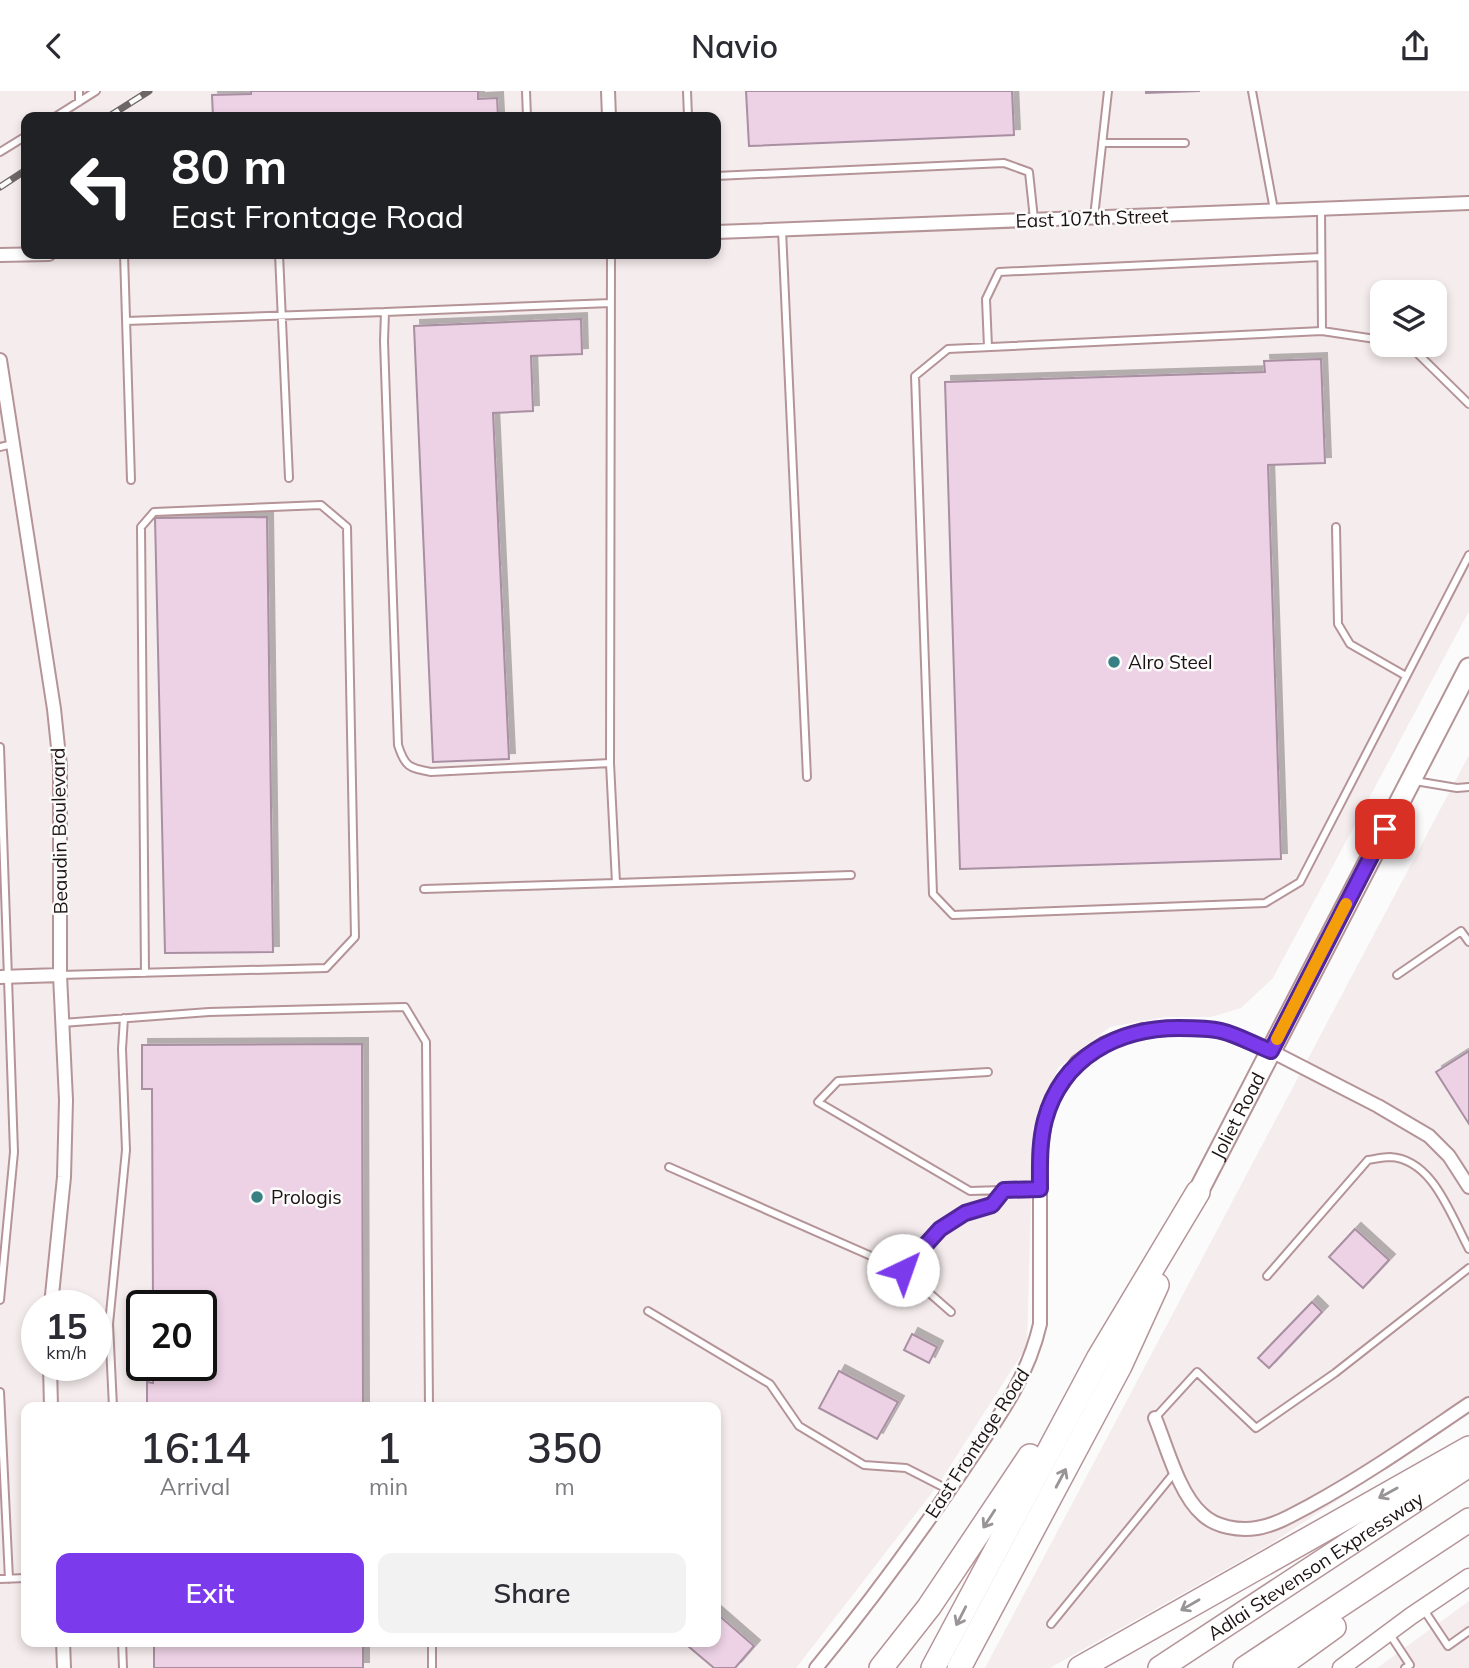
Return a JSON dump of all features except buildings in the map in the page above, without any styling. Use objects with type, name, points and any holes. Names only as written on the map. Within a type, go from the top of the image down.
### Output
[{"type":"highway","points":[[933,1668],[1091,1371],[1198,1192]]},
{"type":"highway","points":[[959,1668],[1121,1366],[1198,1192]]},
{"type":"highway","points":[[881,1668],[970,1549],[1160,1256]]},
{"type":"highway","points":[[1080,1668],[1469,1448]]},
{"type":"highway","name":"Adlai Stevenson Expressway","points":[[1160,1668],[1469,1465]]},
{"type":"highway","points":[[1245,1668],[1469,1520]]},
{"type":"highway","points":[[1277,1668],[1469,1529]]},
{"type":"main road","name":"Joliet Road","points":[[1198,1192],[1469,668]]},
{"type":"street","points":[[608,91],[609,112]]},
{"type":"street","name":"East 107th Street","points":[[721,232],[1469,203]]},
{"type":"street","points":[[0,255],[21,255]]},
{"type":"street","name":"Beaudin Boulevard","points":[[0,360],[6,445],[54,709],[60,766],[60,975],[66,1100],[64,1177],[53,1290]]},
{"type":"street","points":[[4,977],[60,975]]},
{"type":"street","name":"East Frontage Road","points":[[816,1668],[851,1626],[949,1490],[1019,1385],[1034,1348],[1040,1324],[1041,1137],[1051,1101],[1077,1062],[1103,1044],[1143,1030],[1198,1028],[1222,1031],[1271,1051],[1378,1106],[1429,1136],[1449,1156],[1469,1187]]},
{"type":"street","points":[[50,1381],[51,1402]]},
{"type":"street","points":[[1155,1418],[1194,1507],[1204,1517],[1235,1529],[1258,1528],[1287,1518],[1341,1489],[1469,1404]]},
{"type":"street","points":[[1341,1668],[1469,1577]]},
{"type":"street","points":[[62,1647],[64,1668]]},
{"type":"lane","points":[[79,91],[79,102]]},
{"type":"lane","points":[[63,112],[96,91]]},
{"type":"lane","points":[[526,91],[527,112]]},
{"type":"lane","points":[[687,91],[688,112]]},
{"type":"lane","points":[[1094,217],[1108,91]]},
{"type":"lane","points":[[1252,91],[1275,211]]},
{"type":"lane","points":[[0,152],[21,139]]},
{"type":"lane","points":[[1101,143],[1185,143]]},
{"type":"lane","points":[[721,176],[1004,163],[1028,172],[1034,220]]},
{"type":"lane","points":[[1321,209],[1322,331]]},
{"type":"lane","points":[[782,230],[807,777]]},
{"type":"lane","points":[[988,347],[986,299],[999,272],[1321,257]]},
{"type":"lane","points":[[124,259],[131,480]]},
{"type":"lane","points":[[279,259],[289,478]]},
{"type":"lane","points":[[611,259],[610,763],[616,883]]},
{"type":"lane","points":[[126,321],[611,303]]},
{"type":"lane","points":[[385,312],[398,745],[402,759],[412,769],[431,772],[610,763]]},
{"type":"lane","points":[[1370,337],[1322,331],[948,349],[915,376],[933,894],[953,915],[1265,903],[1300,881],[1469,555]]},
{"type":"lane","points":[[1421,357],[1469,404]]},
{"type":"lane","points":[[60,975],[145,973],[326,968],[355,937],[347,527],[321,505],[154,512],[141,527],[145,973]]},
{"type":"lane","points":[[1336,527],[1338,624],[1350,644],[1406,676]]},
{"type":"lane","points":[[0,747],[4,977],[14,1152],[0,1300]]},
{"type":"lane","points":[[1410,780],[1457,789],[1469,787]]},
{"type":"lane","points":[[424,889],[850,875]]},
{"type":"lane","points":[[1397,975],[1461,931],[1469,942]]},
{"type":"lane","points":[[62,1023],[209,1012],[405,1007],[426,1042],[429,1402]]},
{"type":"lane","points":[[113,1402],[109,1324],[126,1150],[122,1049],[124,1018]]},
{"type":"lane","points":[[988,1072],[838,1081],[818,1102],[970,1191],[1040,1189]]},
{"type":"lane","points":[[1267,1276],[1368,1160],[1391,1157],[1420,1167],[1432,1180],[1469,1249]]},
{"type":"lane","points":[[669,1167],[903,1270],[951,1313]]},
{"type":"lane","points":[[903,1270],[940,1229],[965,1213],[992,1205],[1004,1190]]},
{"type":"lane","points":[[1155,1418],[1196,1372],[1256,1428],[1335,1373],[1469,1268]]},
{"type":"lane","points":[[648,1311],[769,1384],[799,1426],[864,1465],[906,1468],[949,1490]]},
{"type":"lane","points":[[0,1392],[9,1579]]},
{"type":"lane","points":[[1051,1624],[1176,1470]]},
{"type":"lane","points":[[0,1579],[21,1579]]},
{"type":"lane","points":[[1423,1608],[1448,1646],[1469,1632]]},
{"type":"lane","points":[[1389,1632],[1410,1665],[1405,1668]]},
{"type":"lane","points":[[122,1647],[123,1668]]},
{"type":"lane","points":[[432,1647],[432,1668]]},
{"type":"shaded area","points":[[0,91],[1469,91],[1469,611],[1273,978],[1241,1008],[1211,1017],[1166,1017],[1110,1027],[1058,1068],[1033,1128],[1027,1346],[938,1485],[796,1668],[0,1668]]},
{"type":"shaded area","points":[[1469,755],[1469,1414],[1269,1545],[1050,1668],[985,1668]]},
{"type":"shaded area","points":[[1469,1601],[1469,1668],[1377,1668]]},
{"type":"railway","points":[[116,112],[149,91]]},
{"type":"railway","points":[[0,187],[21,173]]},
{"type":"slow traffic","points":[[1277,1039],[1346,904]]},
{"type":"place","name":"Alro Steel","points":[[1114,662]]},
{"type":"place","name":"Prologis","points":[[257,1197]]},
{"type":"route","points":[[903,1270],[940,1229],[965,1213],[992,1205],[1004,1190],[1040,1189],[1041,1137],[1051,1101],[1077,1062],[1103,1044],[1143,1030],[1198,1028],[1222,1031],[1271,1051],[1385,829]]}]
